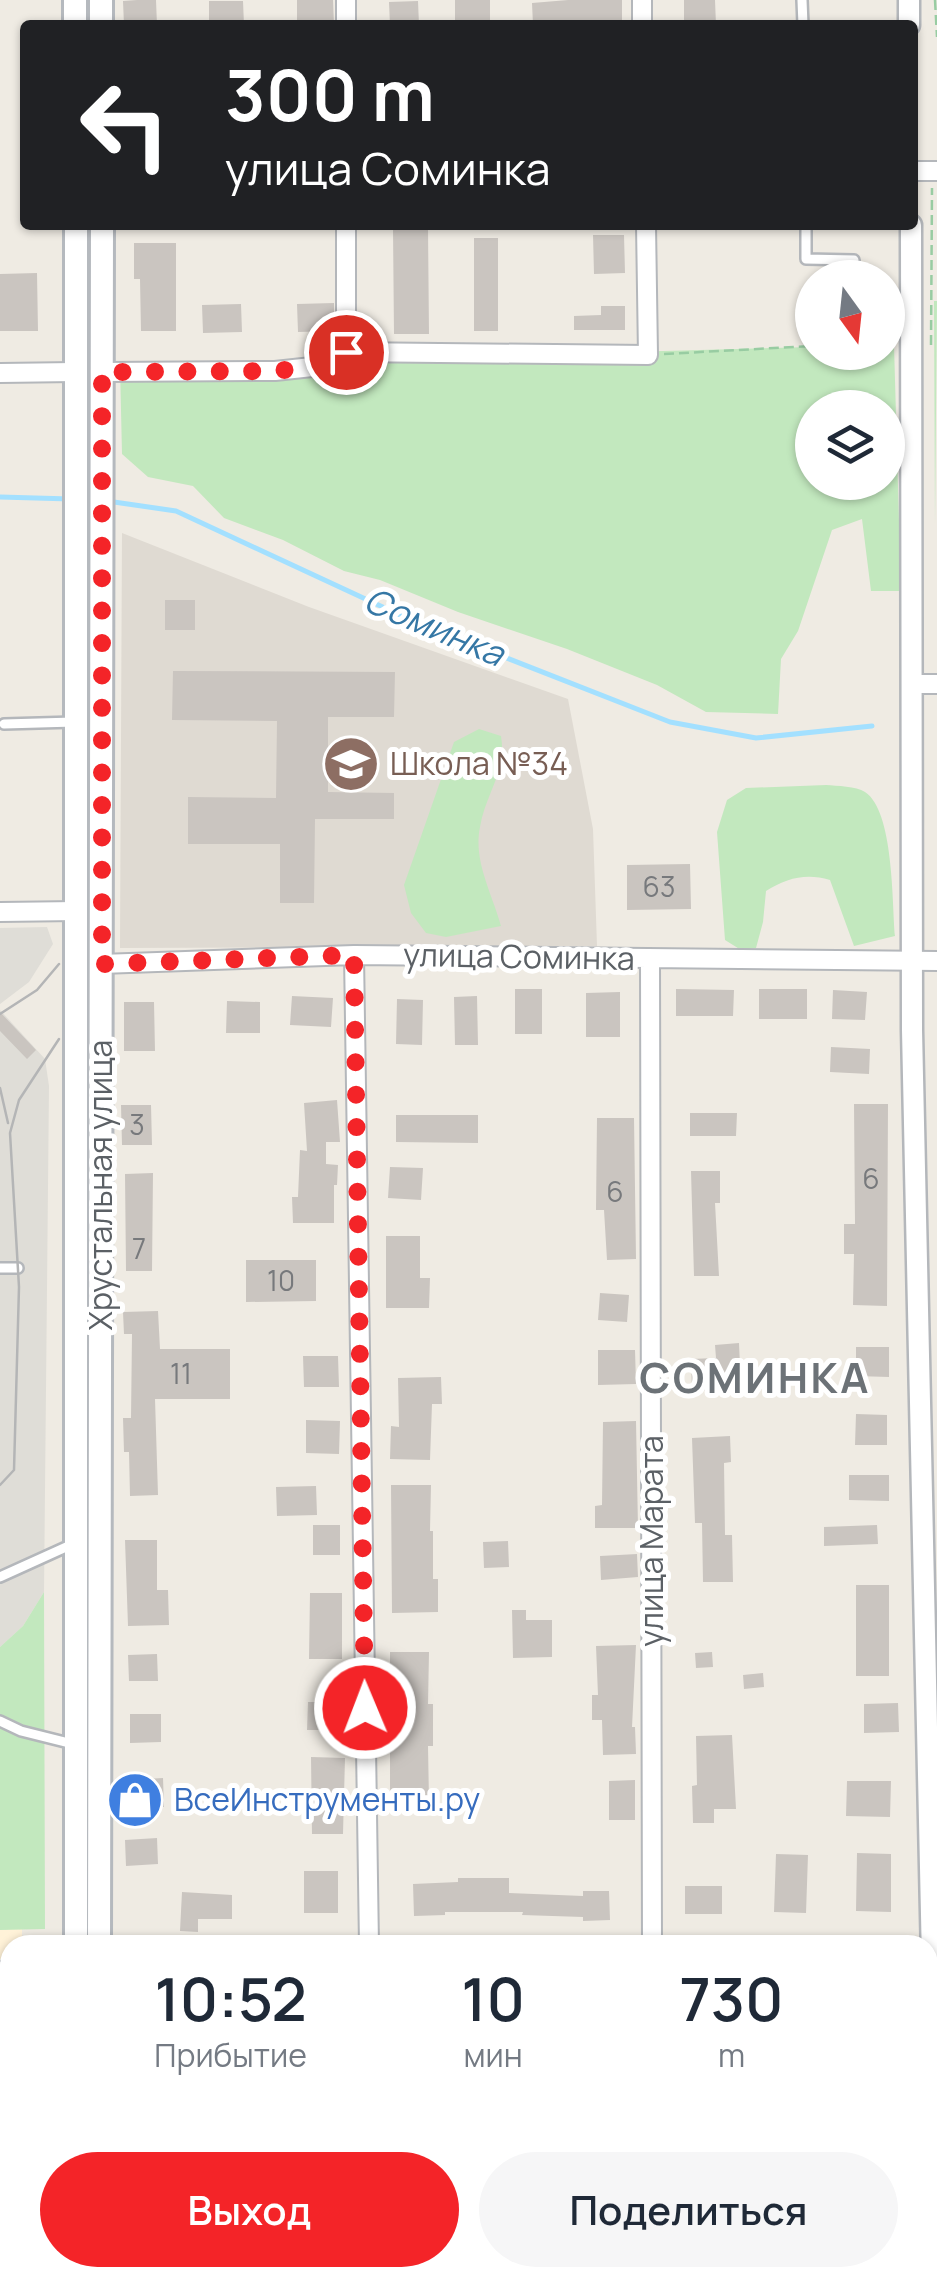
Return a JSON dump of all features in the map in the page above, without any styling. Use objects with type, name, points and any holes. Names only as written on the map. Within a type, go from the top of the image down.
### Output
[{"type":"main road","name":"Хрустальная улица","points":[[76,230],[76,1935]]},
{"type":"main road","name":"Хрустальная улица","points":[[99,1935],[102,230]]},
{"type":"main road","points":[[75,361],[102,383]]},
{"type":"main road","points":[[76,911],[102,910]]},
{"type":"main road","points":[[76,964],[102,964]]},
{"type":"street","points":[[346,230],[346,352]]},
{"type":"street","points":[[102,383],[312,367],[346,352],[648,354],[646,230]]},
{"type":"street","points":[[911,230],[912,960],[932,1935]]},
{"type":"street","points":[[0,373],[75,361]]},
{"type":"street","points":[[912,684],[937,684]]},
{"type":"street","points":[[0,912],[76,911]]},
{"type":"street","points":[[354,955],[369,1935]]},
{"type":"street","name":"улица Соминка","points":[[102,964],[354,955],[937,960]]},
{"type":"street","name":"улица Марата","points":[[650,958],[652,1935]]},
{"type":"lane","points":[[806,230],[806,259],[854,260]]},
{"type":"lane","points":[[4,724],[76,722]]},
{"type":"lane","points":[[0,1268],[18,1268]]},
{"type":"lane","points":[[0,1578],[77,1542]]},
{"type":"lane","points":[[0,1722],[21,1732],[77,1745]]},
{"type":"path","points":[[935,0],[937,37]]},
{"type":"path","points":[[932,282],[937,286]]},
{"type":"path","points":[[648,354],[795,347]]},
{"type":"shaded area","name":"Школа №34","points":[[122,533],[309,607],[568,699],[593,829],[597,946],[120,948]]},
{"type":"shaded area","points":[[47,927],[53,944],[29,982],[0,1004],[0,928]]},
{"type":"shaded area","points":[[0,1010],[45,1059],[49,1086],[44,1592],[23,1626],[0,1647]]},
{"type":"shaded area","points":[[22,1928],[22,1935],[0,1935],[0,1930]]},
{"type":"green space","points":[[934,301],[937,301],[935,524]]},
{"type":"green space","points":[[795,347],[795,370],[895,370],[895,390],[795,390],[795,500],[898,500],[901,591],[871,591],[862,519],[832,530],[798,631],[781,659],[778,714],[706,712],[657,685],[567,649],[458,612],[380,580],[344,571],[283,540],[224,518],[193,486],[148,477],[122,454],[120,366]]},
{"type":"green space","points":[[479,729],[501,736],[499,771],[483,815],[479,852],[501,926],[446,937],[426,933],[411,913],[404,885],[454,742]]},
{"type":"green space","points":[[826,785],[865,792],[882,818],[890,858],[895,936],[854,946],[830,880],[805,877],[766,891],[756,948],[741,950],[725,940],[717,832],[727,800],[746,788]]},
{"type":"green space","points":[[44,1592],[45,1929],[0,1930],[0,1647],[23,1626]]},
{"type":"building","points":[[156,0],[157,20],[124,20],[123,1]]},
{"type":"building","points":[[297,0],[333,0],[334,20],[297,20]]},
{"type":"building","points":[[455,0],[490,0],[490,20],[455,20]]},
{"type":"building","points":[[622,0],[622,20],[533,20],[532,3]]},
{"type":"building","points":[[684,0],[715,0],[716,20],[684,20]]},
{"type":"building","points":[[209,1],[243,1],[244,20],[209,20]]},
{"type":"building","points":[[418,1],[419,20],[390,20],[389,2]]},
{"type":"building","points":[[393,230],[428,230],[429,334],[394,334]]},
{"type":"building","points":[[593,235],[624,235],[625,273],[594,274]]},
{"type":"building","points":[[474,238],[498,238],[498,331],[474,331]]},
{"type":"building","points":[[134,243],[176,243],[176,331],[141,331],[140,279],[134,279]]},
{"type":"building","points":[[37,273],[38,331],[0,331],[0,274]]},
{"type":"building","points":[[334,303],[334,331],[298,332],[297,304]]},
{"type":"building","points":[[241,304],[242,332],[203,333],[202,305]]},
{"type":"building","points":[[601,306],[625,306],[625,330],[574,330],[574,316],[601,315]]},
{"type":"building","points":[[165,600],[195,600],[195,630],[165,630]]},
{"type":"building","points":[[173,671],[395,672],[394,717],[328,717],[328,792],[394,793],[394,819],[315,819],[314,903],[280,903],[280,844],[188,844],[188,797],[276,798],[277,721],[172,720]]},
{"type":"building","points":[[690,864],[691,909],[627,910],[627,865]]},
{"type":"building","points":[[515,989],[542,989],[542,1034],[515,1034]]},
{"type":"building","points":[[676,989],[734,990],[733,1016],[676,1016]]},
{"type":"building","points":[[759,989],[807,989],[807,1019],[759,1019]]},
{"type":"building","points":[[833,990],[867,992],[865,1020],[832,1019]]},
{"type":"building","points":[[620,992],[620,1037],[586,1037],[586,993]]},
{"type":"building","points":[[292,996],[333,998],[331,1027],[290,1025]]},
{"type":"building","points":[[477,996],[478,1045],[455,1045],[454,997]]},
{"type":"building","points":[[397,999],[423,1000],[422,1045],[396,1044]]},
{"type":"building","points":[[227,1001],[260,1002],[260,1033],[226,1033]]},
{"type":"building","points":[[124,1002],[154,1002],[155,1051],[124,1051]]},
{"type":"building","points":[[0,1012],[36,1050],[27,1059],[0,1031]]},
{"type":"building","points":[[831,1047],[870,1049],[869,1074],[830,1072]]},
{"type":"building","points":[[337,1100],[340,1142],[326,1142],[326,1164],[338,1165],[334,1223],[293,1223],[292,1197],[298,1197],[300,1150],[307,1151],[304,1103]]},
{"type":"building","points":[[854,1104],[888,1104],[887,1306],[853,1305],[854,1254],[844,1254],[844,1224],[855,1224]]},
{"type":"building","points":[[121,1105],[151,1105],[152,1145],[122,1145]]},
{"type":"building","points":[[690,1113],[737,1113],[736,1136],[690,1136]]},
{"type":"building","points":[[396,1115],[478,1115],[478,1143],[396,1142]]},
{"type":"building","points":[[597,1118],[634,1118],[636,1259],[607,1260],[604,1210],[596,1210]]},
{"type":"building","points":[[390,1167],[423,1168],[421,1200],[388,1198]]},
{"type":"building","points":[[691,1171],[720,1171],[720,1203],[715,1203],[719,1276],[694,1276]]},
{"type":"building","points":[[153,1173],[152,1271],[126,1271],[125,1174]]},
{"type":"building","points":[[386,1236],[420,1236],[420,1278],[430,1278],[429,1308],[386,1308]]},
{"type":"building","points":[[246,1260],[316,1260],[316,1301],[246,1302]]},
{"type":"building","points":[[600,1293],[629,1295],[627,1322],[598,1320]]},
{"type":"building","points":[[158,1311],[160,1349],[230,1349],[230,1399],[155,1399],[158,1495],[130,1496],[123,1418],[131,1418],[132,1334],[124,1334],[123,1312]]},
{"type":"building","points":[[739,1343],[741,1389],[692,1391],[691,1359],[716,1358],[715,1345]]},
{"type":"building","points":[[856,1347],[889,1347],[889,1377],[856,1376]]},
{"type":"building","points":[[598,1350],[635,1350],[636,1384],[598,1385]]},
{"type":"building","points":[[303,1356],[338,1356],[339,1387],[304,1387]]},
{"type":"building","points":[[441,1377],[442,1404],[432,1404],[430,1460],[390,1459],[391,1426],[399,1427],[398,1378]]},
{"type":"building","points":[[856,1414],[887,1415],[887,1445],[855,1445]]},
{"type":"building","points":[[306,1420],[340,1421],[339,1454],[306,1453]]},
{"type":"building","points":[[636,1421],[638,1528],[595,1528],[595,1506],[602,1505],[603,1422]]},
{"type":"building","points":[[730,1436],[731,1462],[724,1463],[725,1535],[732,1535],[733,1582],[703,1582],[702,1523],[695,1523],[692,1438]]},
{"type":"building","points":[[849,1475],[889,1475],[889,1501],[849,1500]]},
{"type":"building","points":[[391,1485],[431,1485],[430,1531],[433,1579],[438,1579],[438,1612],[392,1613]]},
{"type":"building","points":[[316,1486],[317,1515],[277,1516],[276,1487]]},
{"type":"building","points":[[313,1525],[340,1525],[340,1555],[313,1555]]},
{"type":"building","points":[[877,1525],[878,1544],[824,1546],[824,1527]]},
{"type":"building","points":[[125,1540],[157,1540],[157,1590],[168,1590],[169,1625],[128,1626]]},
{"type":"building","points":[[508,1541],[509,1567],[484,1568],[483,1542]]},
{"type":"building","points":[[637,1554],[638,1577],[601,1580],[600,1556]]},
{"type":"building","points":[[856,1585],[889,1585],[889,1676],[856,1676]]},
{"type":"building","points":[[310,1593],[342,1593],[342,1659],[309,1659]]},
{"type":"building","points":[[512,1610],[526,1610],[526,1620],[552,1620],[552,1657],[513,1658]]},
{"type":"building","points":[[636,1645],[632,1727],[636,1754],[603,1755],[602,1720],[592,1720],[592,1695],[598,1695],[596,1646]]},
{"type":"building","points":[[390,1652],[429,1652],[428,1704],[433,1704],[433,1746],[428,1746],[429,1801],[390,1801]]},
{"type":"building","points":[[712,1652],[713,1667],[696,1668],[695,1653]]},
{"type":"building","points":[[157,1654],[158,1681],[129,1681],[128,1655]]},
{"type":"building","points":[[763,1673],[764,1687],[744,1689],[743,1675]]},
{"type":"building","points":[[308,1702],[339,1702],[339,1730],[307,1730]]},
{"type":"building","points":[[898,1703],[899,1732],[864,1733],[864,1704]]},
{"type":"building","points":[[130,1714],[161,1714],[161,1742],[130,1743]]},
{"type":"building","points":[[732,1735],[736,1809],[714,1809],[714,1823],[693,1823],[696,1736]]},
{"type":"building","points":[[311,1757],[345,1758],[343,1834],[312,1834]]},
{"type":"building","points":[[163,1778],[164,1807],[130,1808],[129,1780]]},
{"type":"building","points":[[635,1780],[635,1820],[609,1820],[609,1781]]},
{"type":"building","points":[[847,1781],[891,1781],[890,1817],[846,1816]]},
{"type":"building","points":[[157,1838],[158,1864],[126,1866],[125,1840]]},
{"type":"building","points":[[857,1853],[891,1854],[891,1912],[856,1911]]},
{"type":"building","points":[[776,1854],[808,1855],[806,1913],[774,1912]]},
{"type":"building","points":[[304,1871],[338,1871],[338,1913],[304,1913]]},
{"type":"building","points":[[458,1878],[509,1878],[509,1893],[583,1896],[583,1891],[609,1891],[610,1920],[583,1921],[583,1917],[522,1915],[523,1912],[414,1916],[413,1884],[458,1882]]},
{"type":"building","points":[[685,1886],[722,1886],[722,1914],[685,1914]]},
{"type":"building","points":[[182,1892],[232,1895],[232,1919],[198,1919],[198,1932],[180,1931]]},
{"type":"waterway","name":"Соминка","points":[[0,497],[71,499]]},
{"type":"waterway","name":"Соминка","points":[[107,501],[176,511],[415,622],[670,722],[756,738],[872,726]]},
{"type":"tram line","points":[[0,1014],[37,990],[59,964]]},
{"type":"tram line","points":[[0,1485],[14,1470],[19,1287],[10,1133],[19,1100],[59,1039]]},
{"type":"tram line","points":[[0,1088],[8,1123]]},
{"type":"place","name":"Школа №34","points":[[351,764]]},
{"type":"place","name":"ВсеИнструменты.ру","points":[[135,1800]]},
{"type":"district","name":"СОМИНКА","points":[[755,1378]]},
{"type":"route","points":[[346,352],[312,367],[275,371],[102,372],[102,964],[354,955],[365,1708]]}]
